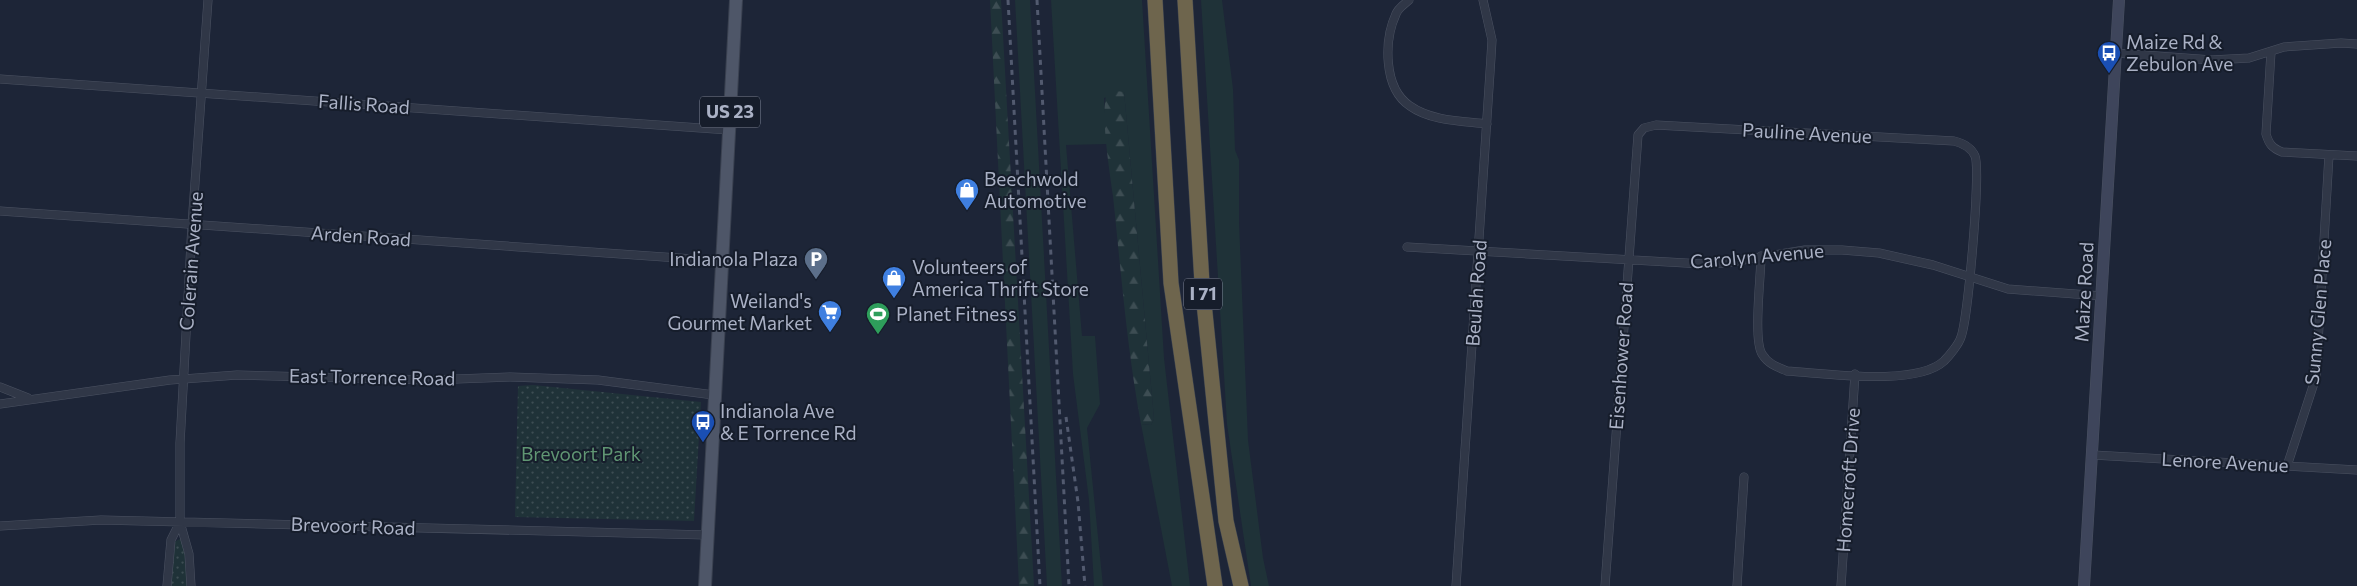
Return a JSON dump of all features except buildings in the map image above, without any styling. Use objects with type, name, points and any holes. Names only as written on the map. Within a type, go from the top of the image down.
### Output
[{"type":"highway","name":"I 71","points":[[1155,0],[1171,283],[1214,586]]},
{"type":"highway","name":"I 71","points":[[1185,0],[1202,283],[1226,521],[1241,586]]},
{"type":"highway","points":[[1206,586],[1207,541]]},
{"type":"main road","name":"US 23","points":[[705,586],[736,0]]},
{"type":"street","name":"Colerain Avenue","points":[[191,586],[189,554],[180,522],[180,443],[192,224],[203,93],[208,0]]},
{"type":"street","points":[[1409,0],[1396,12],[1388,42],[1390,73],[1396,91],[1408,105],[1425,114],[1487,124]]},
{"type":"street","name":"Beulah Road","points":[[1456,586],[1492,40],[1483,0]]},
{"type":"street","name":"Maize Road","points":[[2084,586],[2119,0]]},
{"type":"street","points":[[2116,53],[2212,60],[2249,58],[2284,47],[2341,43],[2357,44]]},
{"type":"street","points":[[2271,52],[2266,134],[2268,142],[2282,152],[2357,156]]},
{"type":"street","name":"Fallis Road","points":[[0,78],[729,130]]},
{"type":"street","name":"Pauline Avenue","points":[[1644,128],[1650,125],[1670,125],[1954,141],[1962,143],[1975,156],[1976,166],[1970,278]]},
{"type":"street","name":"Eisenhower Road","points":[[1605,586],[1636,144],[1638,135],[1644,128]]},
{"type":"street","name":"Sunny Glen Place","points":[[2287,466],[2316,377],[2329,155]]},
{"type":"street","name":"Arden Road","points":[[0,211],[722,261]]},
{"type":"street","name":"Carolyn Avenue","points":[[1407,246],[1703,264],[1725,263],[1805,250],[1879,253],[1933,264],[1970,278],[2008,289],[2102,296]]},
{"type":"street","points":[[1761,256],[1757,337],[1761,353],[1772,365],[1788,370],[1900,377],[1923,373],[1943,362],[1961,338],[1968,309],[1970,278]]},
{"type":"street","name":"Homecroft Drive","points":[[1841,586],[1854,374]]},
{"type":"street","name":"East Torrence Road","points":[[0,404],[183,378],[237,375],[430,380],[510,377],[598,380],[714,395]]},
{"type":"street","name":"East Torrence Road","points":[[0,387],[30,399]]},
{"type":"street","name":"Lenore Avenue","points":[[2093,455],[2357,470]]},
{"type":"street","points":[[1737,586],[1744,477]]},
{"type":"street","name":"Brevoort Road","points":[[0,526],[68,520],[707,535]]},
{"type":"street","name":"Colerain Avenue","points":[[167,586],[172,540],[180,522]]},
{"type":"green space","points":[[990,0],[1001,0],[1034,586],[1019,586]]},
{"type":"green space","points":[[1015,0],[1030,0],[1062,586],[1047,586]]},
{"type":"green space","points":[[1051,0],[1142,0],[1164,358],[1190,586],[1172,586],[1141,424],[1151,425],[1154,419],[1124,92],[1104,98],[1107,144],[1066,145],[1082,336],[1095,336],[1100,404],[1087,428],[1103,586],[1094,586],[1089,500],[1073,374]]},
{"type":"green space","points":[[1201,0],[1222,0],[1233,89],[1235,150],[1239,160],[1239,222],[1248,440],[1263,558],[1269,586],[1251,586],[1227,424]]},
{"type":"green space","points":[[1108,90],[1124,92],[1154,419],[1151,425],[1141,424],[1128,339],[1106,142],[1105,111]]},
{"type":"green space","name":"Brevoort Park","points":[[533,385],[701,402],[694,521],[515,517],[518,386]]},
{"type":"green space","points":[[182,540],[187,563],[188,586],[169,586],[174,542]]},
{"type":"railway","points":[[1008,0],[1040,586]]},
{"type":"railway","points":[[1037,0],[1069,586]]},
{"type":"railway","points":[[1066,417],[1078,502],[1085,586]]},
{"type":"place","name":"Maize Rd & Zebulon Ave","points":[[2109,74]]},
{"type":"place","name":"Beechwold Automotive","points":[[967,211]]},
{"type":"place","name":"Indianola Plaza","points":[[816,280]]},
{"type":"place","name":"Volunteers of America Thrift Store","points":[[894,299]]},
{"type":"place","name":"Weiland's Gourmet Market","points":[[830,333]]},
{"type":"place","name":"Planet Fitness","points":[[878,335]]},
{"type":"place","name":"Indianola Ave & E Torrence Rd","points":[[703,443]]}]
